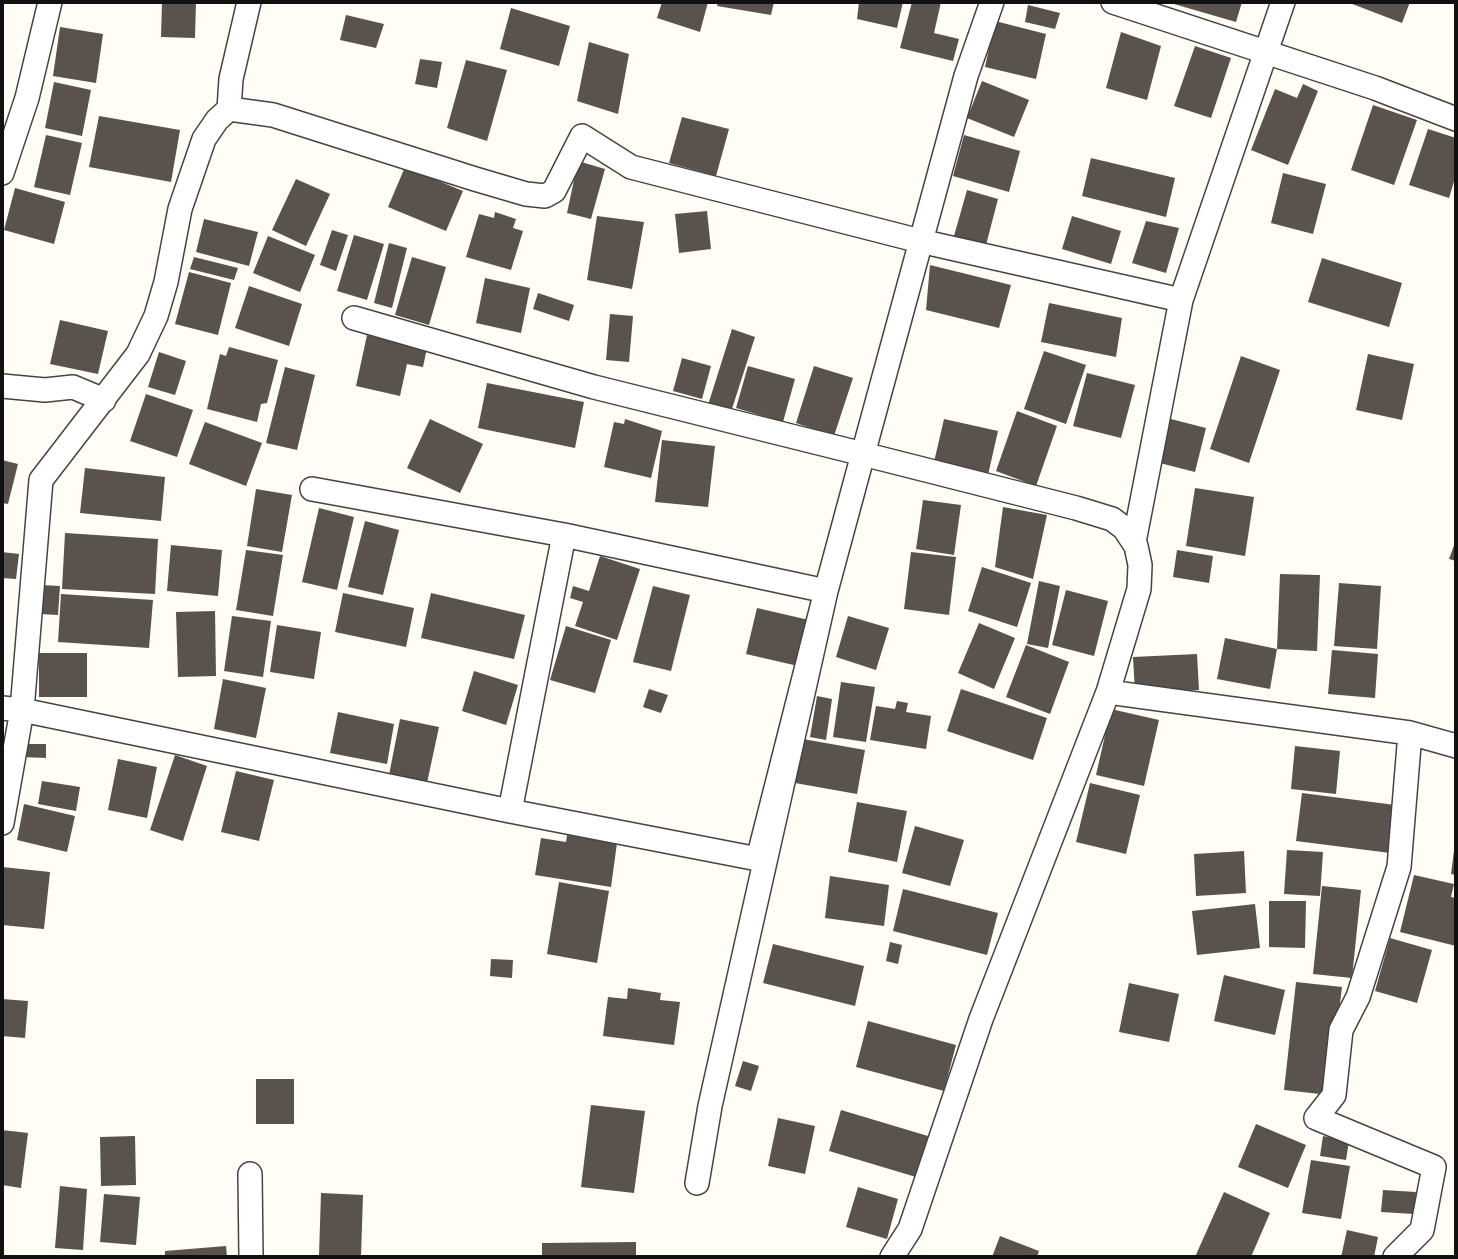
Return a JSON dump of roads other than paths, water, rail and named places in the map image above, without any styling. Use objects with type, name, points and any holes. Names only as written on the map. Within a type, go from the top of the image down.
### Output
[{"type":"street","points":[[2,173],[27,98],[50,2]]},
{"type":"street","points":[[2,823],[12,709],[41,480],[138,354],[156,316],[166,282],[180,209],[204,139],[217,120],[229,109],[231,79],[249,2]]},
{"type":"street","points":[[12,709],[758,859],[826,590],[920,241],[966,76],[992,2]]},
{"type":"street","points":[[1113,2],[1456,119]]},
{"type":"street","points":[[892,1257],[915,1217],[981,1019],[1108,692],[1139,589],[1140,565],[1134,542],[1181,300],[1283,2]]},
{"type":"street","points":[[229,109],[273,115],[475,179],[526,194],[545,196],[554,191],[582,136],[632,167],[920,241],[1181,300]]},
{"type":"street","points":[[355,318],[594,387],[1112,519],[1134,542]]},
{"type":"street","points":[[2,386],[45,390],[73,387],[104,400]]},
{"type":"street","points":[[312,489],[564,535],[826,590]]},
{"type":"street","points":[[510,811],[564,535]]},
{"type":"street","points":[[697,1183],[710,1106],[826,590]]},
{"type":"street","points":[[1108,692],[1410,733],[1456,746]]},
{"type":"street","points":[[1395,1257],[1422,1230],[1434,1167],[1316,1118],[1334,1095],[1341,1030],[1358,997],[1398,867],[1410,733]]},
{"type":"street","points":[[250,1174],[251,1257]]}]
